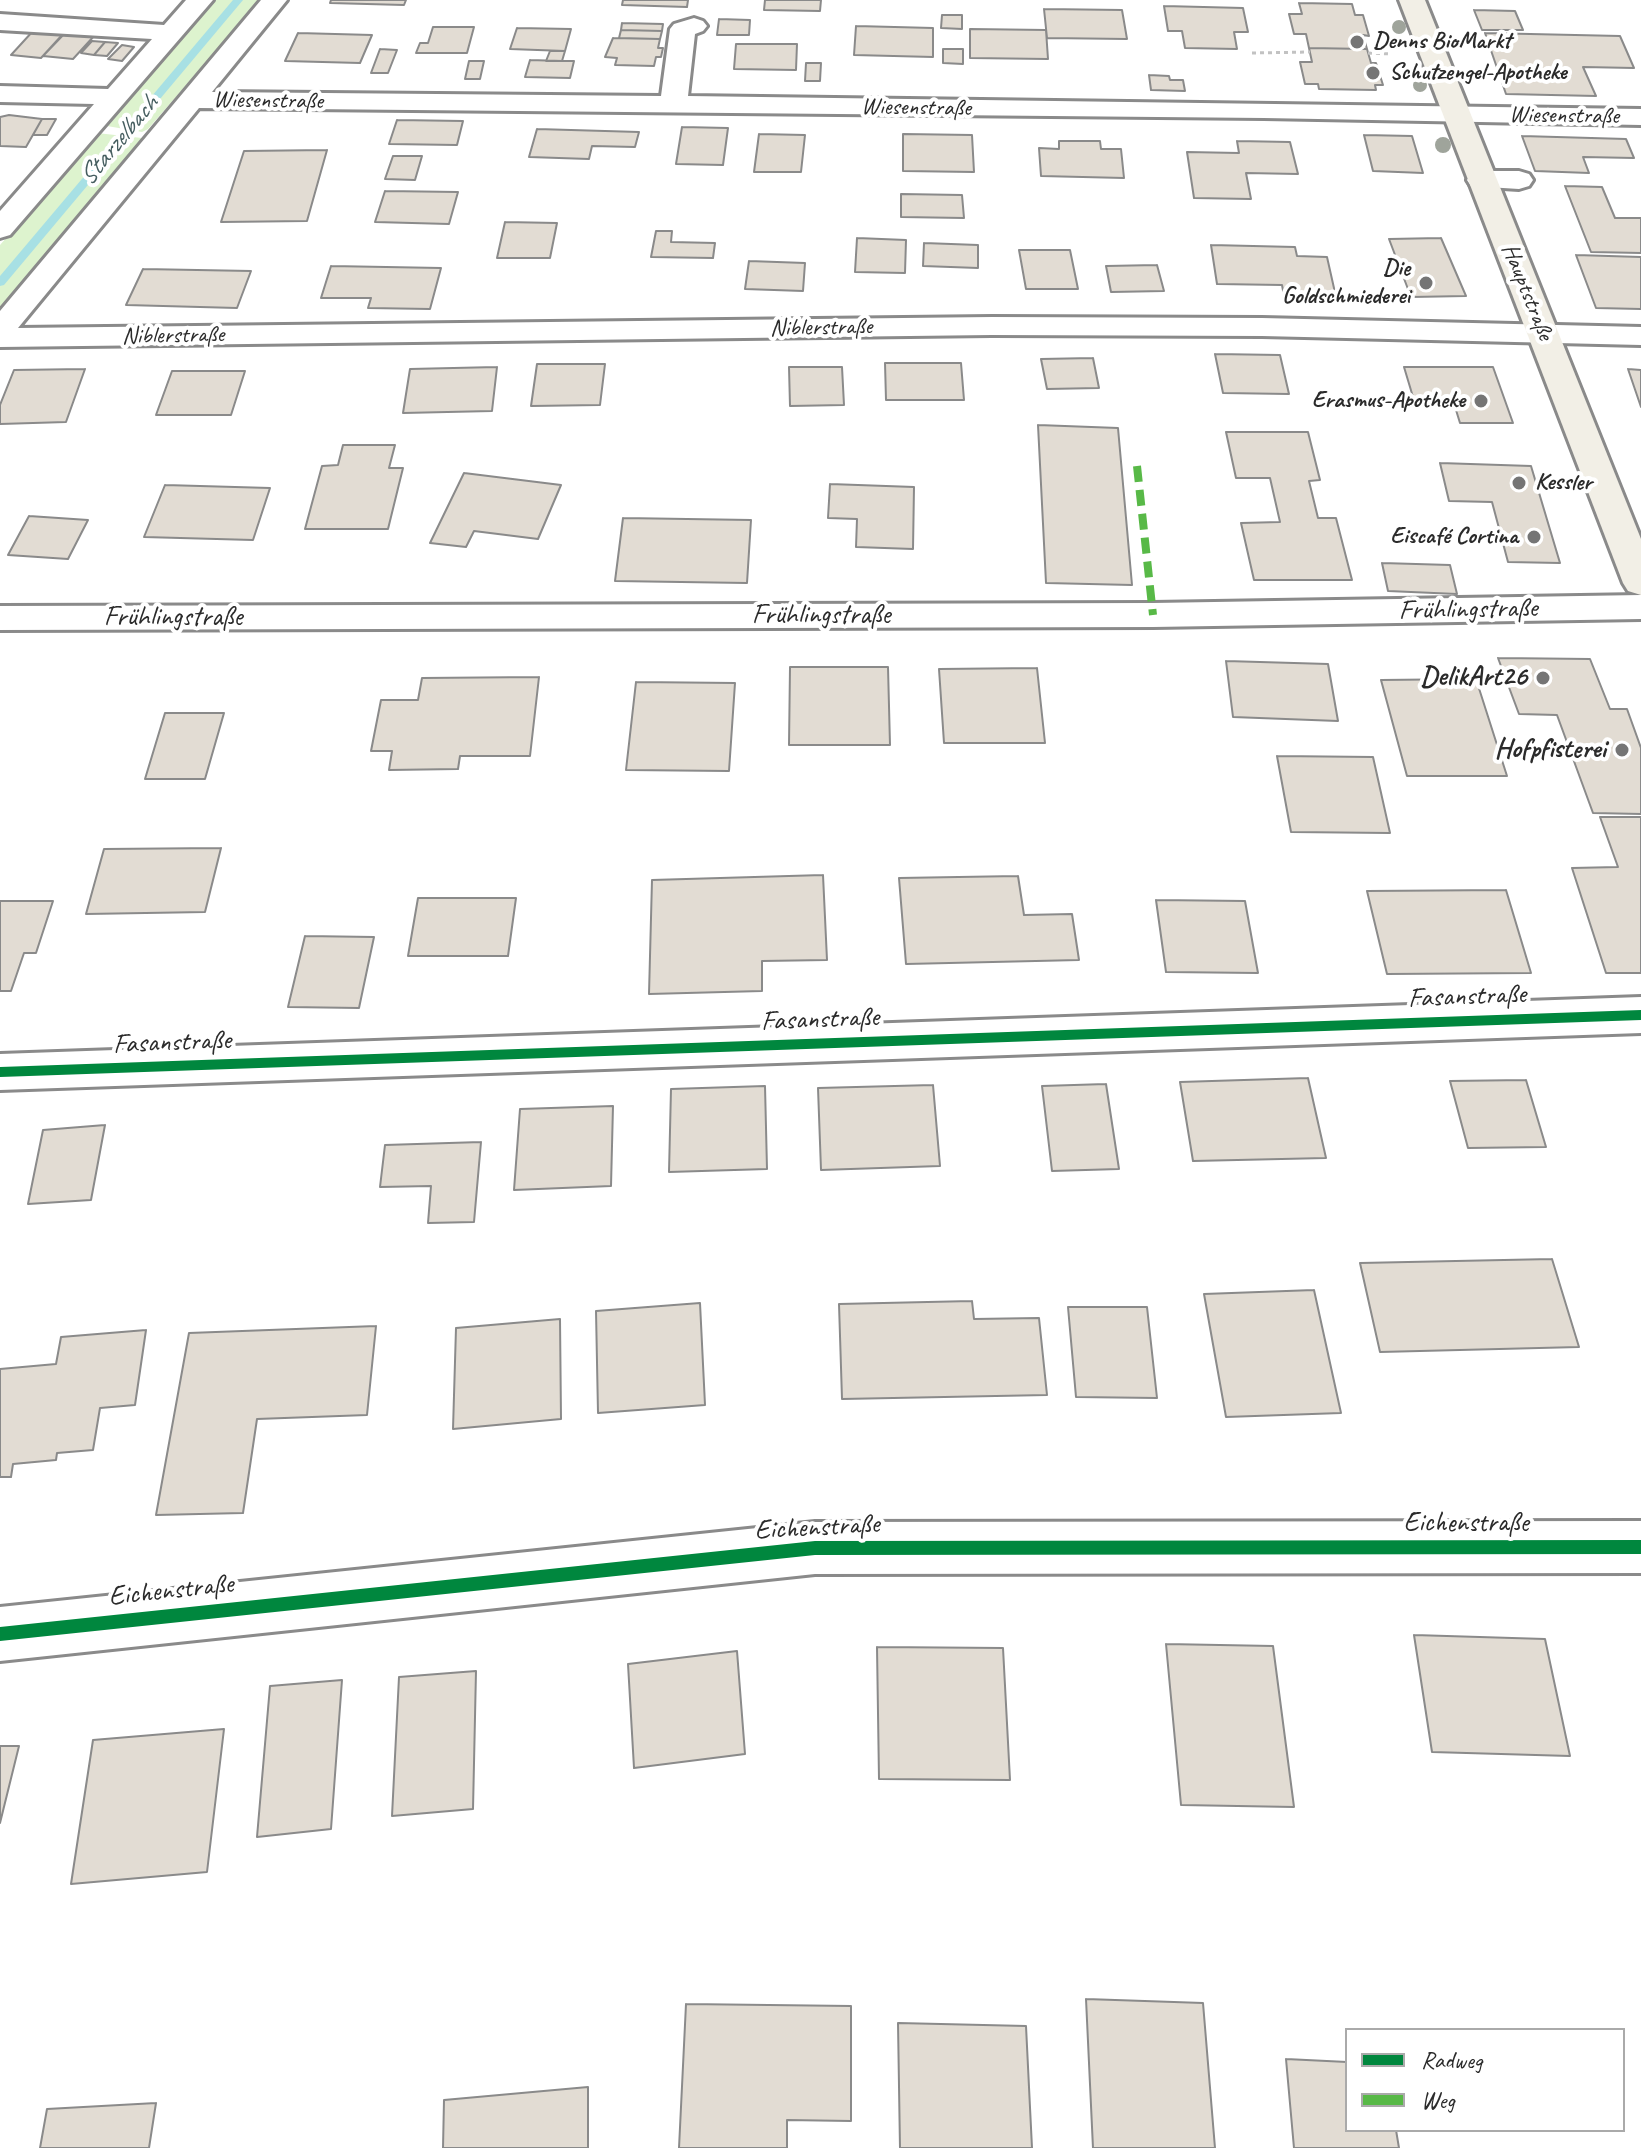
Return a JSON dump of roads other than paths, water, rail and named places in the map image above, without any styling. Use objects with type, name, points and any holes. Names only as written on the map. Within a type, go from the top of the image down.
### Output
[{"type":"main road","name":"Hauptstraße","points":[[1412,0],[1641,583]]},
{"type":"street","points":[[0,229],[200,0]]},
{"type":"street","points":[[0,331],[274,0]]},
{"type":"street","points":[[0,22],[172,33]]},
{"type":"street","points":[[673,106],[683,29],[694,26]]},
{"type":"street","points":[[0,94],[117,97]]},
{"type":"street","name":"Wiesenstraße","points":[[192,100],[673,106],[1262,104],[1455,114],[1641,117]]},
{"type":"street","points":[[1481,180],[1519,180]]},
{"type":"street","name":"Niblerstraße","points":[[0,338],[992,326],[1641,336]]},
{"type":"street","name":"Frühlingstraße","points":[[0,618],[1137,615],[1641,607]]},
{"type":"street","name":"Fasanstraße","points":[[0,1072],[1641,1015]]},
{"type":"street","name":"Eichenstraße","points":[[0,1634],[815,1548],[1641,1547]]},
{"type":"waterway","name":"Starzelbach","points":[[0,283],[238,0]]},
{"type":"place","name":"Denns BioMarkt","points":[[1357,42]]},
{"type":"place","name":"Schutzengel-Apotheke","points":[[1373,73]]},
{"type":"place","name":"Die Goldschmiederei","points":[[1426,283]]},
{"type":"place","name":"Erasmus-Apotheke","points":[[1481,401]]},
{"type":"place","name":"Kessler","points":[[1519,483]]},
{"type":"place","name":"Eiscafé Cortina","points":[[1534,537]]},
{"type":"place","name":"DelikArt26","points":[[1543,678]]},
{"type":"place","name":"Hofpfisterei","points":[[1622,750]]}]
